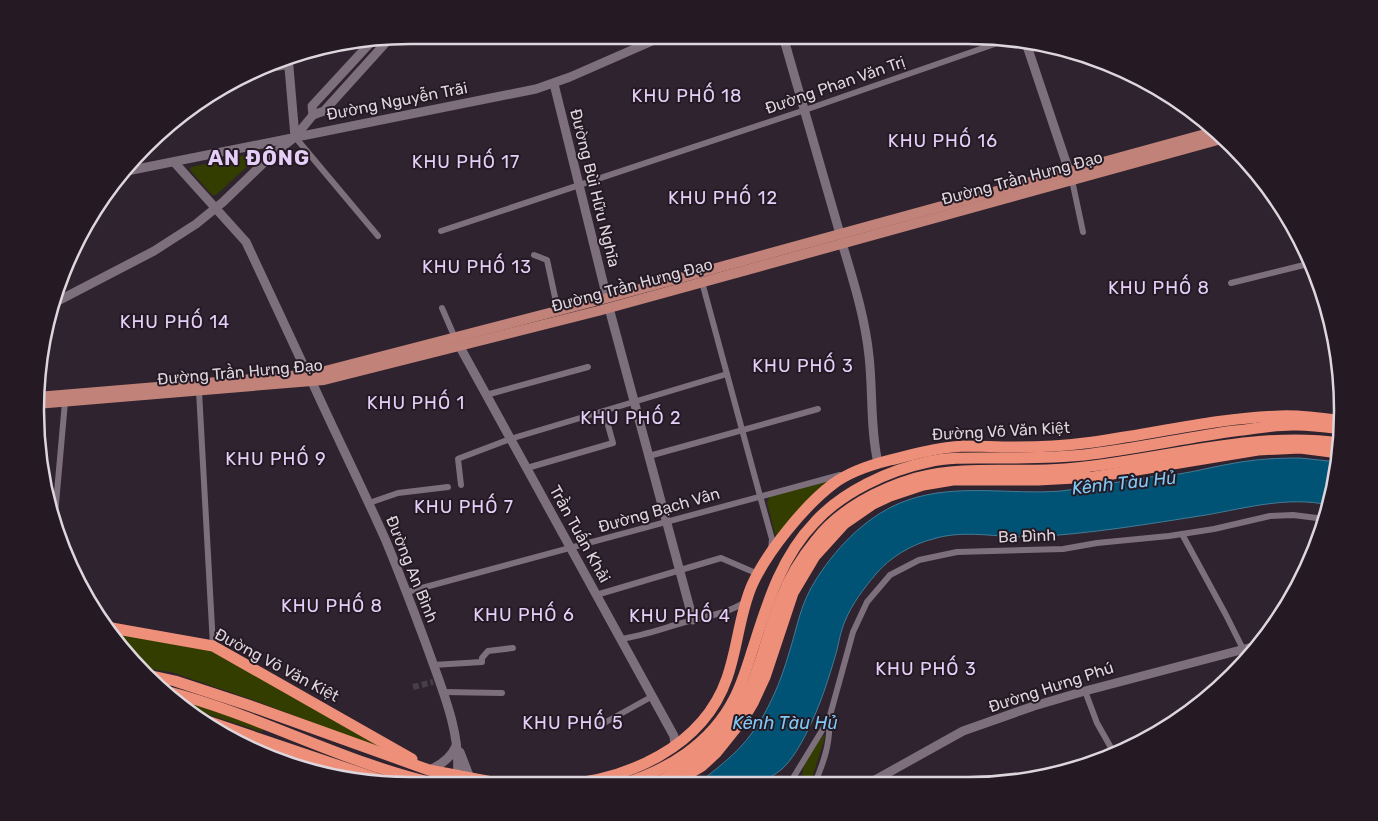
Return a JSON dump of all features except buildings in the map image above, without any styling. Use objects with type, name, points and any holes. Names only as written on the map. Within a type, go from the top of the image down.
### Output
[{"type":"highway","name":"Đường Võ Văn Kiệt","points":[[608,777],[653,760],[677,741],[709,711],[722,690],[731,665],[739,611],[746,601],[758,574],[796,521],[821,494],[835,483],[861,470],[878,463],[949,448],[1020,447],[1084,443],[1225,421],[1281,416],[1334,420]]},
{"type":"highway","name":"Đường Võ Văn Kiệt","points":[[644,777],[673,763],[706,737],[728,710],[740,687],[778,575],[794,548],[814,523],[831,507],[882,477],[927,462],[946,459],[1033,458],[1083,455],[1275,426],[1308,425],[1333,428]]},
{"type":"highway","points":[[684,777],[709,759],[732,735],[753,703],[765,677],[793,593],[815,556],[844,524],[888,492],[915,478],[949,472],[1071,468],[1274,440],[1332,442]]},
{"type":"highway","points":[[669,777],[701,755],[716,741],[737,713],[754,678],[782,596],[803,558],[817,539],[843,514],[870,496],[953,480],[1038,480],[1094,477],[1265,450],[1300,448],[1331,452]]},
{"type":"highway","points":[[878,463],[888,492]]},
{"type":"highway","name":"Đường Võ Văn Kiệt","points":[[116,629],[213,646],[406,754],[424,768]]},
{"type":"highway","name":"Đường Võ Văn Kiệt","points":[[160,678],[248,705],[446,777]]},
{"type":"highway","points":[[181,696],[233,712],[379,769],[406,777]]},
{"type":"highway","points":[[225,727],[366,774]]},
{"type":"highway","points":[[275,751],[309,754]]},
{"type":"main road","name":"Đường Trần Hưng Đạo","points":[[1175,147],[1208,134]]},
{"type":"main road","name":"Đường Trần Hưng Đạo","points":[[45,396],[199,387],[310,378],[608,303],[1070,175],[1175,147],[1215,140]]},
{"type":"main road","name":"Đường Trần Hưng Đạo","points":[[457,342],[558,311],[608,303]]},
{"type":"main road","name":"Đường Trần Hưng Đạo","points":[[44,403],[199,387]]},
{"type":"street","name":"Đường Nguyễn Trãi","points":[[135,170],[523,92],[554,84],[645,44]]},
{"type":"street","points":[[785,44],[865,325],[878,463]]},
{"type":"street","points":[[61,299],[154,251],[217,207],[272,155],[295,137],[313,115],[324,111],[383,45]]},
{"type":"street","name":"Đường Phan Văn Trị","points":[[442,231],[805,110],[992,45]]},
{"type":"street","points":[[313,115],[312,106],[367,47]]},
{"type":"street","points":[[1028,49],[1070,175],[1083,232]]},
{"type":"street","points":[[283,67],[289,66],[295,137],[378,236]]},
{"type":"street","name":"Đường Bùi Hữu Nghĩa","points":[[554,84],[608,303],[693,620]]},
{"type":"street","name":"Đường An Bình","points":[[174,162],[217,207],[246,242],[369,503],[407,592],[444,692],[456,746],[458,760],[456,777]]},
{"type":"street","points":[[534,255],[548,260],[558,311]]},
{"type":"street","points":[[1231,283],[1304,265]]},
{"type":"street","points":[[701,277],[772,539],[770,555]]},
{"type":"street","points":[[442,308],[457,342]]},
{"type":"street","name":"Trần Tuấn Khải","points":[[457,342],[651,697],[677,741]]},
{"type":"street","points":[[486,395],[588,367]]},
{"type":"street","points":[[462,485],[458,459],[510,439],[727,374]]},
{"type":"street","points":[[199,387],[213,646]]},
{"type":"street","points":[[56,505],[65,402]]},
{"type":"street","points":[[649,456],[818,409]]},
{"type":"street","points":[[526,468],[613,443],[604,411]]},
{"type":"street","name":"Đường Bạch Vân","points":[[407,592],[861,470]]},
{"type":"street","points":[[369,503],[398,493],[448,487]]},
{"type":"street","name":"Ba Đình","points":[[817,777],[825,756],[829,719],[853,632],[867,602],[890,575],[924,558],[957,552],[1063,548],[1182,534],[1270,516],[1293,515],[1318,518]]},
{"type":"street","points":[[1182,534],[1243,648]]},
{"type":"street","points":[[596,595],[721,558],[758,574]]},
{"type":"street","points":[[620,639],[650,633],[693,620],[739,611]]},
{"type":"street","name":"Đường Hưng Phú","points":[[880,777],[963,731],[1034,706],[1247,647]]},
{"type":"street","points":[[433,665],[482,662],[482,658],[488,651],[513,648]]},
{"type":"street","points":[[1085,691],[1097,724],[1111,748]]},
{"type":"street","points":[[444,692],[502,693]]},
{"type":"street","points":[[597,727],[651,697]]},
{"type":"street","name":"Ba Đình","points":[[794,777],[829,719]]},
{"type":"street","points":[[424,768],[444,762],[456,746]]},
{"type":"street","points":[[456,746],[469,777]]},
{"type":"green space","points":[[260,152],[261,154],[216,195],[212,195],[190,170],[191,167]]},
{"type":"green space","points":[[831,480],[777,541],[767,503],[770,496]]},
{"type":"green space","points":[[121,635],[210,650],[397,755],[256,701],[171,672],[150,669]]},
{"type":"green space","points":[[188,702],[263,728],[262,732],[205,713]]},
{"type":"green space","points":[[824,735],[812,777],[802,777],[807,759],[815,745]]},
{"type":"water","name":"Kênh Tàu Hủ","points":[[1300,458],[1330,461],[1322,504],[1283,502],[1141,525],[1052,536],[1018,537],[969,534],[945,536],[925,541],[909,548],[881,568],[851,608],[842,628],[831,671],[816,712],[802,742],[786,765],[770,777],[706,777],[740,748],[764,715],[782,674],[800,615],[817,578],[845,542],[868,521],[881,513],[908,500],[945,492],[1061,491],[1268,459]]},
{"type":"tunnel","points":[[413,687],[433,682]]},
{"type":"district","name":"KHU PHỐ 18","points":[[687,96]]},
{"type":"district","name":"KHU PHỐ 16","points":[[943,141]]},
{"type":"district","name":"AN ĐÔNG","points":[[259,157]]},
{"type":"district","name":"KHU PHỐ 17","points":[[466,162]]},
{"type":"district","name":"KHU PHỐ 12","points":[[723,198]]},
{"type":"district","name":"KHU PHỐ 13","points":[[477,267]]},
{"type":"district","name":"KHU PHỐ 8","points":[[1159,288]]},
{"type":"district","name":"KHU PHỐ 14","points":[[175,322]]},
{"type":"district","name":"KHU PHỐ 3","points":[[803,366]]},
{"type":"district","name":"KHU PHỐ 1","points":[[416,403]]},
{"type":"district","name":"KHU PHỐ 2","points":[[631,418]]},
{"type":"district","name":"KHU PHỐ 9","points":[[276,459]]},
{"type":"district","name":"KHU PHỐ 7","points":[[464,507]]},
{"type":"district","name":"KHU PHỐ 8","points":[[332,606]]},
{"type":"district","name":"KHU PHỐ 6","points":[[524,615]]},
{"type":"district","name":"KHU PHỐ 4","points":[[680,616]]},
{"type":"district","name":"KHU PHỐ 3","points":[[926,669]]},
{"type":"district","name":"KHU PHỐ 5","points":[[573,723]]}]
